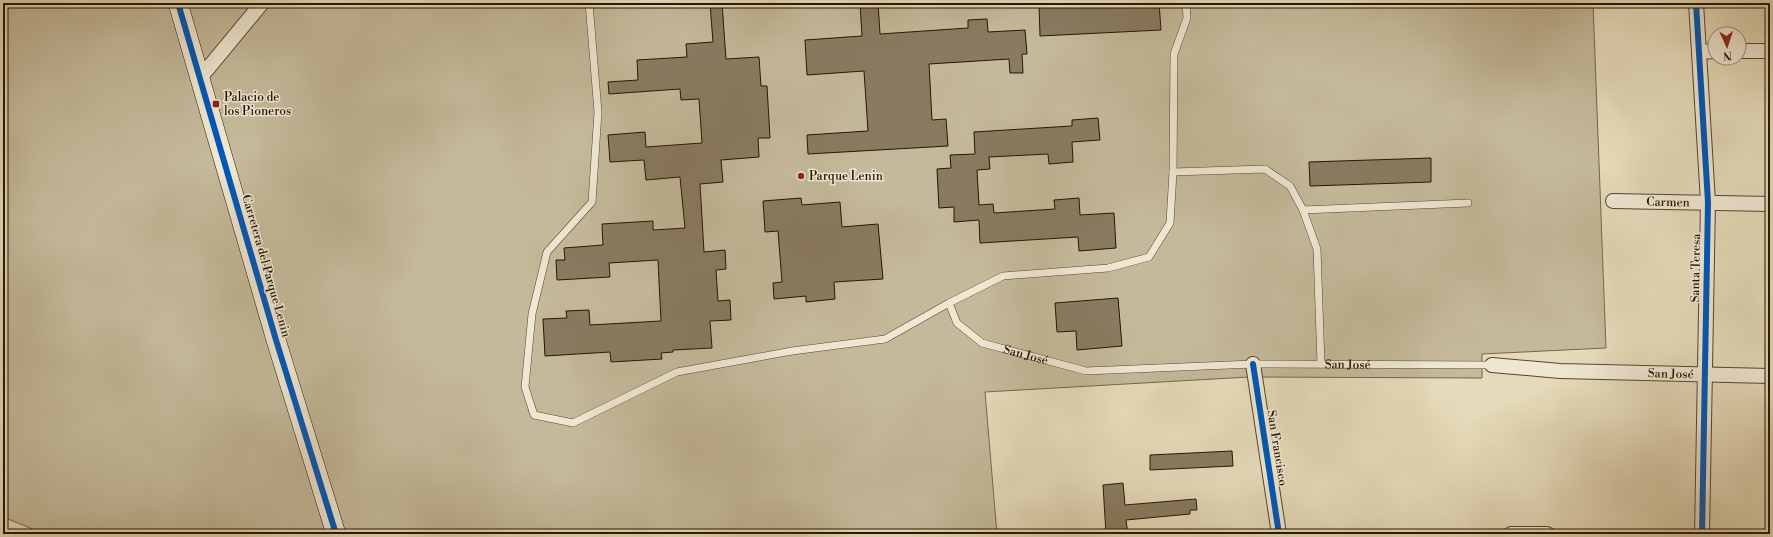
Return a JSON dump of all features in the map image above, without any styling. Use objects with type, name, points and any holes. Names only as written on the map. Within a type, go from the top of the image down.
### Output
[{"type":"street","name":"Carretera del Parque Lenin","points":[[178,3],[276,340],[336,534]]},
{"type":"street","points":[[200,78],[262,3]]},
{"type":"street","name":"Santa Teresa","points":[[1696,3],[1708,202],[1702,534]]},
{"type":"street","points":[[1747,51],[1770,51]]},
{"type":"street","points":[[1700,52],[1707,52]]},
{"type":"street","name":"Carmen","points":[[1613,201],[1770,204]]},
{"type":"street","name":"San Francisco","points":[[1253,364],[1279,534]]},
{"type":"street","name":"San José","points":[[1492,364],[1560,371],[1770,376]]},
{"type":"street","points":[[1511,534],[1546,534]]},
{"type":"lane","points":[[590,3],[598,112],[592,202],[547,252],[532,314],[525,387],[534,414],[573,423],[677,372],[792,351],[885,339],[949,303],[1003,276],[1108,268],[1149,257],[1170,223],[1173,172],[1174,54],[1187,18],[1186,3]]},
{"type":"lane","points":[[1173,172],[1265,169],[1290,186],[1303,210],[1317,250],[1321,364]]},
{"type":"lane","points":[[1303,210],[1468,203]]},
{"type":"lane","name":"San José","points":[[949,303],[957,323],[982,343],[1086,371],[1253,364],[1492,364]]},
{"type":"shaded area","name":"Parque Lenin","points":[[3,3],[1593,3],[1606,348],[1482,354],[1482,378],[1249,377],[985,392],[997,534],[45,534],[3,517]]},
{"type":"building","points":[[710,3],[722,3],[726,59],[759,57],[761,86],[767,86],[770,138],[758,138],[759,157],[721,160],[723,182],[700,184],[704,252],[725,250],[726,269],[716,270],[718,301],[730,300],[731,320],[710,321],[712,348],[673,350],[673,352],[661,353],[662,359],[611,362],[610,352],[545,356],[543,319],[567,318],[566,311],[589,310],[590,325],[661,321],[658,260],[609,263],[610,277],[557,280],[556,260],[565,260],[564,248],[603,245],[602,224],[653,221],[653,230],[685,228],[680,177],[646,180],[644,160],[610,162],[608,135],[645,132],[646,147],[702,143],[699,99],[681,100],[680,89],[609,94],[608,82],[638,80],[637,60],[687,57],[686,44],[713,42]]},
{"type":"building","points":[[860,3],[878,3],[880,34],[968,28],[968,20],[987,19],[988,32],[1025,30],[1027,54],[1022,54],[1023,73],[1010,73],[1009,59],[929,64],[932,120],[946,119],[948,146],[808,154],[807,135],[868,131],[864,71],[807,75],[805,40],[862,36]]},
{"type":"building","points":[[1039,3],[1159,3],[1161,30],[1040,36]]},
{"type":"building","points":[[1098,118],[1100,140],[1072,142],[1073,162],[1049,164],[1048,154],[989,157],[990,169],[977,170],[979,205],[993,204],[994,213],[1055,209],[1054,200],[1079,198],[1080,215],[1114,213],[1116,248],[1079,251],[1078,237],[980,243],[979,220],[954,222],[954,207],[939,208],[937,169],[951,168],[950,155],[975,154],[974,132],[1072,126],[1072,120]]},
{"type":"building","points":[[1431,158],[1431,182],[1310,186],[1309,162]]},
{"type":"building","points":[[801,198],[802,205],[840,202],[842,227],[878,224],[883,279],[834,282],[835,299],[806,302],[806,296],[774,299],[773,283],[782,282],[778,231],[765,232],[763,201]]},
{"type":"building","points":[[1118,298],[1122,346],[1077,350],[1076,331],[1057,332],[1055,303]]},
{"type":"building","points":[[1232,451],[1233,466],[1150,470],[1150,455]]},
{"type":"building","points":[[1123,483],[1125,505],[1196,499],[1197,510],[1190,510],[1190,514],[1126,520],[1128,534],[1106,534],[1103,485]]},
{"type":"cycle path","points":[[178,3],[276,340],[336,534]]},
{"type":"cycle path","points":[[1696,3],[1708,202],[1702,534]]},
{"type":"cycle path","points":[[1253,364],[1279,534]]},
{"type":"place","name":"Palacio de los Pioneros","points":[[216,104]]},
{"type":"place","name":"Parque Lenin","points":[[801,176]]}]
